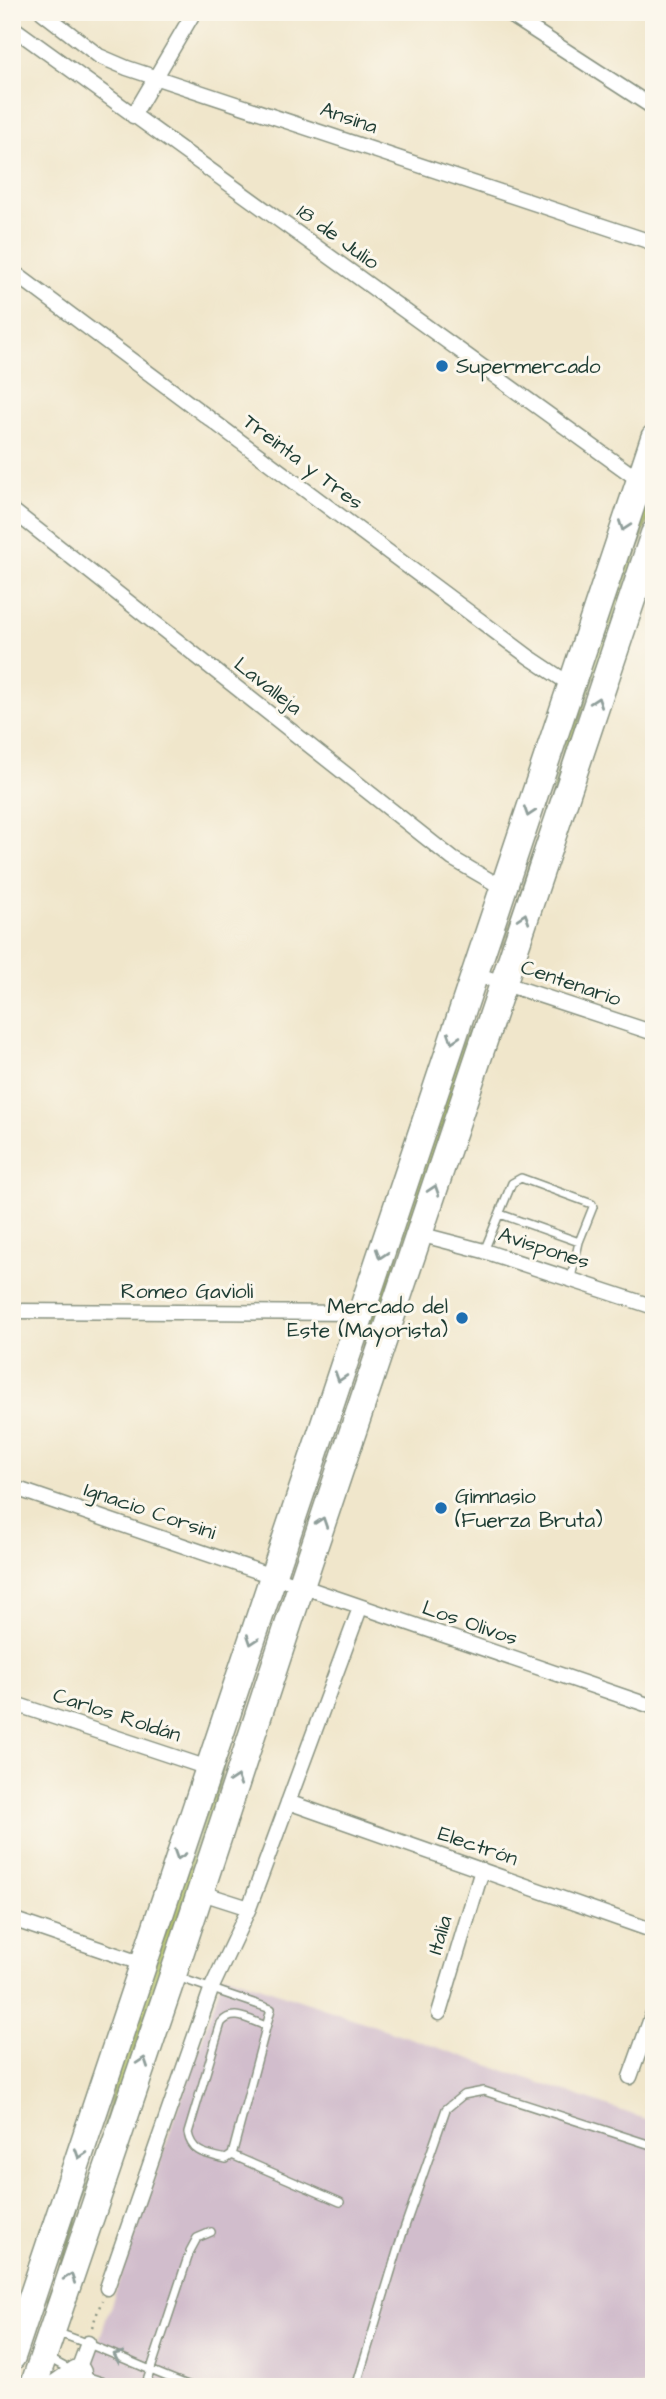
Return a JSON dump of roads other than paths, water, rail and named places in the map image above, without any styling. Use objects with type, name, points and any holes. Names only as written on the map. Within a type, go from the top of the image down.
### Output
[{"type":"highway","points":[[12,2357],[654,438]]},
{"type":"highway","points":[[33,2387],[654,534]]},
{"type":"street","name":"Ansina","points":[[42,12],[99,56],[127,68],[654,243]]},
{"type":"street","points":[[133,116],[194,12]]},
{"type":"street","points":[[506,12],[654,108]]},
{"type":"street","name":"18 de Julio","points":[[12,27],[639,480]]},
{"type":"street","name":"Treinta y Tres","points":[[12,271],[529,657],[571,685]]},
{"type":"street","name":"Lavalleja","points":[[12,510],[453,859],[503,888]]},
{"type":"street","name":"Centenario","points":[[475,974],[654,1033]]},
{"type":"street","name":"Avispones","points":[[419,1234],[484,1251],[654,1307]]},
{"type":"street","name":"Romeo Gavioli","points":[[12,1311],[362,1312]]},
{"type":"street","name":"Ignacio Corsini","points":[[12,1487],[274,1575]]},
{"type":"street","name":"Los Olivos","points":[[274,1575],[360,1608],[654,1707]]},
{"type":"street","points":[[107,2288],[212,1987],[249,1908],[360,1608]]},
{"type":"street","name":"Carlos Roldán","points":[[12,1703],[208,1768]]},
{"type":"street","name":"Electrón","points":[[288,1802],[654,1931]]},
{"type":"street","name":"Italia","points":[[439,2013],[482,1870]]},
{"type":"street","points":[[199,1892],[249,1908]]},
{"type":"street","points":[[12,1919],[143,1964]]},
{"type":"street","points":[[630,2077],[654,2010]]},
{"type":"street","points":[[69,2382],[88,2343]]},
{"type":"lane","points":[[484,1251],[512,1183],[521,1178],[590,1201],[593,1207],[579,1242],[570,1278]]},
{"type":"lane","points":[[500,1214],[579,1242]]},
{"type":"lane","points":[[173,1975],[271,2009],[232,2155],[226,2159],[197,2152],[190,2143],[188,2133],[221,2023],[226,2016],[234,2014],[266,2026]]},
{"type":"lane","points":[[356,2387],[407,2220],[446,2109],[454,2102],[463,2095],[484,2091],[654,2146]]},
{"type":"lane","points":[[232,2155],[340,2202]]},
{"type":"lane","points":[[145,2387],[190,2251],[197,2238],[211,2232]]},
{"type":"lane","points":[[119,2387],[69,2382],[52,2360],[48,2342],[64,2335],[193,2387]]},
{"type":"place","name":"Supermercado","points":[[442,366]]},
{"type":"place","name":"Mercado del Este (Mayorista)","points":[[462,1318]]},
{"type":"place","name":"Gimnasio (Fuerza Bruta)","points":[[441,1508]]}]
